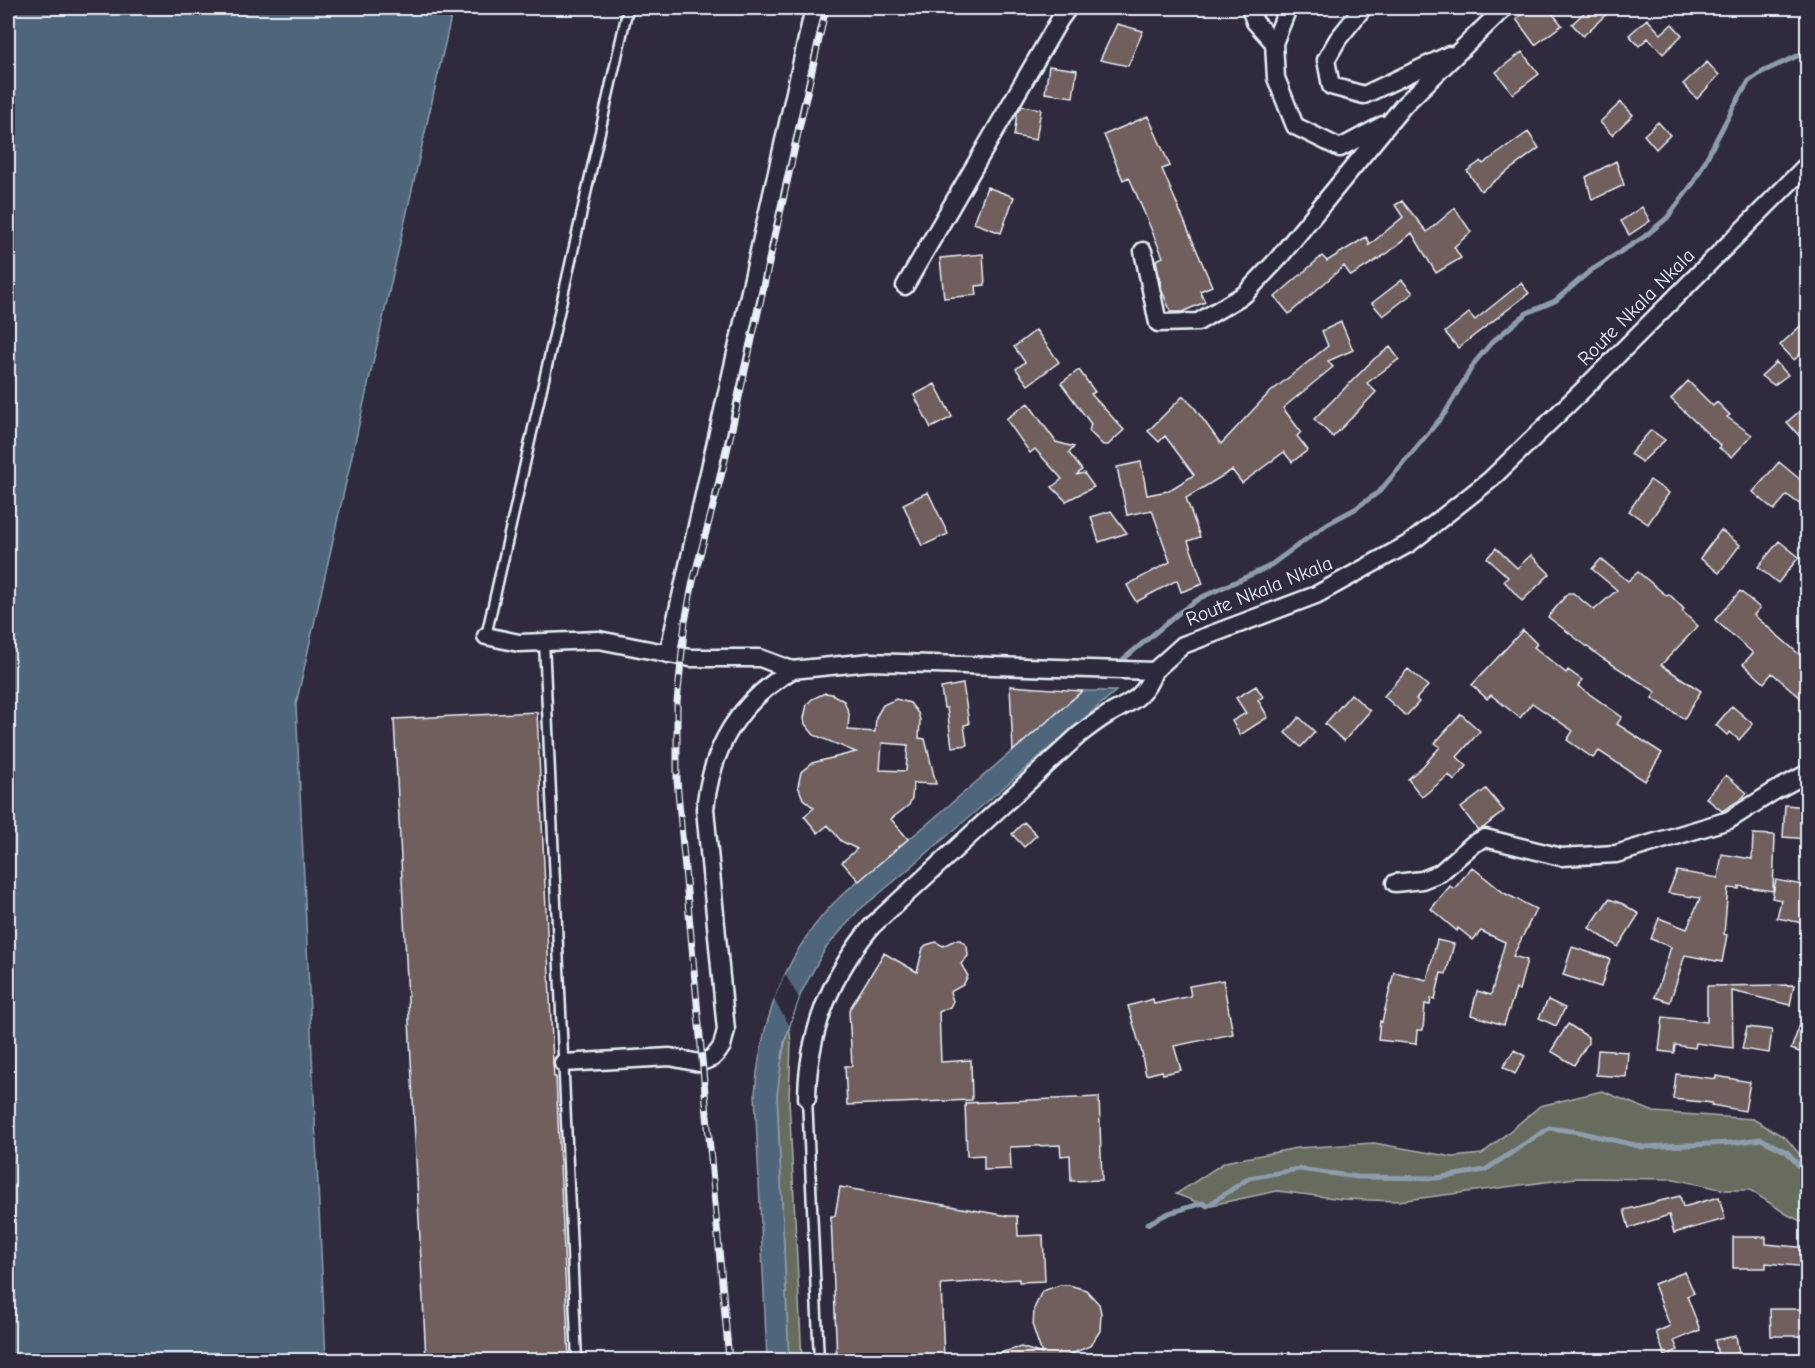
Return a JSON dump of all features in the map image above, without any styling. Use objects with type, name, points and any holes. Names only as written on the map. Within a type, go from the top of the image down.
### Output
[{"type":"street","points":[[668,654],[814,8]]},
{"type":"street","points":[[905,286],[1068,8]]},
{"type":"street","points":[[1250,8],[1255,22],[1274,43]]},
{"type":"street","points":[[1288,8],[1274,43],[1276,78],[1295,126],[1340,148],[1391,120]]},
{"type":"street","points":[[1363,8],[1338,39],[1326,60],[1331,86],[1364,95],[1461,50]]},
{"type":"street","points":[[1143,251],[1158,323],[1198,322],[1245,294],[1277,260],[1404,105],[1504,8]]},
{"type":"street","name":"Route Nkala Nkala","points":[[807,1098],[810,1056],[820,1015],[837,976],[855,946],[872,926],[1079,735],[1095,722],[1137,698],[1144,691],[1154,671],[1183,645],[1316,595],[1410,543],[1490,480],[1808,164]]},
{"type":"street","points":[[486,636],[519,643],[599,640],[690,658],[760,658],[792,670],[870,662],[1154,671]]},
{"type":"street","points":[[563,1063],[670,1057],[699,1064],[712,1058],[722,1046],[726,1030],[705,808],[707,790],[717,753],[735,720],[761,692],[792,670]]},
{"type":"street","points":[[1395,883],[1422,880],[1440,873],[1473,844],[1485,838],[1561,857],[1616,854],[1730,820],[1808,773]]},
{"type":"lane","points":[[486,636],[628,8]]},
{"type":"lane","points":[[544,642],[577,1360]]},
{"type":"lane","points":[[807,1098],[819,1360]]},
{"type":"shaded area","points":[[789,1025],[791,1043],[789,1099],[802,1360],[789,1360],[777,1095],[779,1069]]},
{"type":"shaded area","points":[[1602,1091],[1654,1112],[1753,1119],[1786,1138],[1807,1163],[1807,1224],[1788,1215],[1750,1190],[1725,1190],[1674,1179],[1576,1178],[1398,1201],[1342,1199],[1277,1191],[1207,1206],[1176,1194],[1225,1162],[1297,1148],[1374,1143],[1453,1157],[1482,1154],[1540,1106]]},
{"type":"water","points":[[8,8],[453,8],[296,704],[326,1360],[8,1360]]},
{"type":"water","points":[[1082,691],[1116,691],[858,911],[825,949],[801,993],[784,1043],[777,1095],[789,1360],[767,1360],[755,1094],[763,1039],[780,986],[806,938],[842,895]]},
{"type":"pier","points":[[785,974],[799,998],[789,1025],[774,1000]]},
{"type":"building","points":[[1531,8],[1548,8],[1562,25],[1535,45],[1516,19]]},
{"type":"building","points":[[1589,8],[1613,8],[1583,36],[1572,24]]},
{"type":"building","points":[[1647,19],[1661,34],[1672,24],[1682,35],[1663,54],[1648,38],[1639,46],[1629,35]]},
{"type":"building","points":[[1117,24],[1143,31],[1128,66],[1100,60]]},
{"type":"building","points":[[1522,52],[1539,74],[1513,94],[1496,72]]},
{"type":"building","points":[[1707,62],[1719,75],[1697,99],[1683,84]]},
{"type":"building","points":[[1049,66],[1077,70],[1073,97],[1045,93]]},
{"type":"building","points":[[1621,102],[1633,115],[1612,135],[1600,122]]},
{"type":"building","points":[[1022,106],[1041,109],[1036,140],[1014,136],[1017,113]]},
{"type":"building","points":[[1148,116],[1170,166],[1162,169],[1212,286],[1200,291],[1205,302],[1182,312],[1171,312],[1162,291],[1156,260],[1163,257],[1129,177],[1123,180],[1104,135]]},
{"type":"building","points":[[1658,122],[1670,135],[1656,149],[1644,135]]},
{"type":"building","points":[[1528,132],[1539,148],[1481,191],[1467,171],[1481,161],[1483,164]]},
{"type":"building","points":[[1616,161],[1624,185],[1592,200],[1586,177]]},
{"type":"building","points":[[987,187],[1014,197],[1001,233],[974,223]]},
{"type":"building","points":[[1402,201],[1427,232],[1455,208],[1471,232],[1454,247],[1461,258],[1436,273],[1412,233],[1388,253],[1351,276],[1344,266],[1289,314],[1275,297],[1322,256],[1327,261],[1366,237],[1370,243],[1368,246],[1403,217],[1395,205]]},
{"type":"building","points":[[1642,207],[1650,221],[1629,235],[1621,221]]},
{"type":"building","points":[[983,254],[985,285],[976,286],[977,295],[944,298],[940,258]]},
{"type":"building","points":[[1402,280],[1413,293],[1383,316],[1372,303]]},
{"type":"building","points":[[1521,283],[1529,293],[1458,348],[1445,332],[1469,313],[1475,320]]},
{"type":"building","points":[[1808,319],[1808,347],[1794,360],[1780,345]]},
{"type":"building","points":[[1341,322],[1353,350],[1328,361],[1333,367],[1283,408],[1301,432],[1297,436],[1308,450],[1292,462],[1284,452],[1242,483],[1232,470],[1186,498],[1200,537],[1188,541],[1203,584],[1181,592],[1177,580],[1136,602],[1127,585],[1170,562],[1152,510],[1127,515],[1117,467],[1141,462],[1147,495],[1168,491],[1194,475],[1165,436],[1159,442],[1148,431],[1183,396],[1221,444],[1268,394],[1328,346],[1322,331]]},
{"type":"building","points":[[1036,330],[1059,362],[1028,385],[1016,369],[1025,362],[1014,347]]},
{"type":"building","points":[[1390,347],[1399,359],[1367,383],[1376,392],[1333,437],[1314,419],[1374,359]]},
{"type":"building","points":[[1776,362],[1788,375],[1774,385],[1761,376]]},
{"type":"building","points":[[1079,370],[1095,392],[1091,394],[1124,430],[1108,445],[1103,445],[1089,431],[1091,424],[1061,383]]},
{"type":"building","points":[[1688,381],[1713,406],[1717,402],[1730,415],[1727,417],[1752,435],[1732,457],[1719,448],[1721,446],[1671,399]]},
{"type":"building","points":[[935,384],[952,417],[931,428],[914,395]]},
{"type":"building","points":[[1028,403],[1056,442],[1074,447],[1069,453],[1082,470],[1076,475],[1084,473],[1094,487],[1066,501],[1052,487],[1062,479],[1035,449],[1030,453],[1006,419]]},
{"type":"building","points":[[1808,404],[1808,446],[1787,422]]},
{"type":"building","points":[[1651,430],[1665,440],[1642,462],[1630,454]]},
{"type":"building","points":[[1779,462],[1808,486],[1808,510],[1787,495],[1774,510],[1753,492]]},
{"type":"building","points":[[1650,480],[1669,493],[1648,524],[1629,511]]},
{"type":"building","points":[[928,492],[948,534],[922,546],[903,504]]},
{"type":"building","points":[[1111,511],[1127,533],[1099,542],[1091,517]]},
{"type":"building","points":[[1721,530],[1740,545],[1719,573],[1700,558]]},
{"type":"building","points":[[1779,541],[1799,557],[1778,583],[1758,567]]},
{"type":"building","points":[[1496,548],[1517,568],[1531,555],[1550,574],[1522,601],[1504,581],[1508,577],[1487,558]]},
{"type":"building","points":[[1601,559],[1628,581],[1638,572],[1667,596],[1669,594],[1698,626],[1661,665],[1701,691],[1684,719],[1652,698],[1656,692],[1602,658],[1548,617],[1568,593],[1573,593],[1594,610],[1617,590],[1592,569]]},
{"type":"building","points":[[1740,591],[1760,608],[1754,615],[1808,662],[1808,704],[1772,673],[1764,683],[1743,664],[1753,653],[1715,620]]},
{"type":"building","points":[[1523,630],[1537,644],[1534,647],[1566,673],[1568,670],[1582,680],[1578,686],[1622,717],[1617,724],[1662,753],[1645,781],[1599,751],[1593,758],[1567,740],[1573,731],[1532,703],[1520,718],[1491,695],[1487,699],[1472,685]]},
{"type":"building","points":[[1408,669],[1428,686],[1416,699],[1419,702],[1406,716],[1384,696]]},
{"type":"building","points":[[963,684],[969,724],[964,725],[967,745],[952,747],[947,708],[944,708],[941,688]]},
{"type":"building","points":[[1010,686],[1082,691],[1013,751]]},
{"type":"building","points":[[1256,686],[1263,697],[1258,700],[1268,717],[1240,735],[1232,721],[1246,713],[1236,698]]},
{"type":"building","points":[[825,693],[832,694],[844,701],[849,714],[848,730],[875,732],[876,717],[883,705],[896,699],[910,703],[918,713],[920,720],[919,738],[925,739],[936,784],[913,783],[909,805],[891,819],[908,839],[859,881],[842,862],[857,849],[841,841],[828,825],[818,833],[804,816],[814,808],[803,799],[798,786],[801,772],[812,763],[856,752],[814,735],[805,724],[804,718],[807,704]],"holes":[[[882,743],[908,745],[906,771],[880,770]]]},
{"type":"building","points":[[1351,694],[1370,711],[1344,741],[1325,724]]},
{"type":"building","points":[[1732,706],[1753,724],[1739,740],[1730,732],[1727,735],[1716,725]]},
{"type":"building","points":[[537,712],[569,1360],[426,1360],[394,719]]},
{"type":"building","points":[[1461,714],[1480,731],[1457,757],[1467,766],[1454,781],[1449,775],[1422,797],[1408,779],[1440,747],[1435,743]]},
{"type":"building","points":[[1299,717],[1315,732],[1301,747],[1285,733]]},
{"type":"building","points":[[1726,775],[1747,793],[1722,811],[1706,798]]},
{"type":"building","points":[[1486,789],[1504,811],[1478,830],[1461,808]]},
{"type":"building","points":[[1785,805],[1808,807],[1808,839],[1783,837]]},
{"type":"building","points":[[1024,822],[1037,835],[1024,847],[1012,834]]},
{"type":"building","points":[[1753,834],[1775,835],[1773,891],[1739,886],[1739,889],[1728,888],[1724,934],[1727,935],[1722,962],[1685,955],[1670,1002],[1655,997],[1671,947],[1651,939],[1659,918],[1687,929],[1700,898],[1668,893],[1677,871],[1718,878],[1722,854],[1752,859]]},
{"type":"building","points":[[1472,867],[1504,893],[1536,909],[1513,956],[1527,960],[1519,990],[1516,989],[1504,1025],[1471,1015],[1477,991],[1491,995],[1505,942],[1481,931],[1473,940],[1458,928],[1457,931],[1431,909],[1450,886],[1454,889]]},
{"type":"building","points":[[1776,880],[1808,886],[1805,901],[1808,902],[1808,924],[1777,918],[1781,900],[1772,898]]},
{"type":"building","points":[[1609,899],[1639,914],[1618,947],[1589,928]]},
{"type":"building","points":[[960,940],[967,946],[968,956],[961,964],[968,976],[963,985],[950,992],[953,1001],[950,1007],[939,1012],[941,1062],[971,1060],[972,1100],[847,1105],[845,1066],[852,1066],[849,1010],[884,953],[917,972],[923,948],[926,945],[936,942],[943,946]]},
{"type":"building","points":[[1437,940],[1454,944],[1446,974],[1441,973],[1435,999],[1431,998],[1430,1005],[1425,1004],[1423,1030],[1417,1030],[1416,1044],[1378,1040],[1380,1021],[1382,1022],[1394,972],[1427,980]]},
{"type":"building","points":[[1572,947],[1610,959],[1601,987],[1563,975]]},
{"type":"building","points":[[1223,980],[1233,1034],[1174,1046],[1181,1070],[1146,1075],[1143,1056],[1128,1006],[1153,999],[1154,1004],[1191,996],[1189,986]]},
{"type":"building","points":[[1794,985],[1790,1005],[1732,991],[1733,1048],[1696,1043],[1695,1048],[1675,1045],[1674,1053],[1659,1051],[1663,1017],[1707,1022],[1707,986]]},
{"type":"building","points":[[1548,1000],[1565,1008],[1556,1026],[1539,1018]]},
{"type":"building","points":[[1806,1009],[1808,1010],[1808,1055],[1791,1049]]},
{"type":"building","points":[[1568,1024],[1588,1037],[1588,1043],[1574,1065],[1551,1051]]},
{"type":"building","points":[[1747,1027],[1772,1030],[1769,1053],[1742,1049]]},
{"type":"building","points":[[1514,1050],[1525,1056],[1515,1074],[1503,1067]]},
{"type":"building","points":[[1598,1050],[1628,1052],[1626,1077],[1596,1075]]},
{"type":"building","points":[[1676,1074],[1716,1079],[1716,1076],[1750,1082],[1745,1111],[1711,1105],[1712,1103],[1673,1099]]},
{"type":"building","points":[[1099,1097],[1102,1180],[1071,1181],[1070,1155],[1061,1156],[1060,1145],[1010,1147],[1011,1169],[984,1170],[984,1155],[967,1156],[965,1103]]},
{"type":"building","points":[[840,1187],[1017,1216],[1018,1236],[1043,1235],[1045,1281],[1019,1282],[1019,1279],[941,1284],[944,1360],[837,1360],[831,1216],[835,1216]]},
{"type":"building","points":[[1680,1196],[1683,1207],[1719,1197],[1725,1219],[1674,1233],[1669,1215],[1629,1228],[1624,1210]]},
{"type":"building","points":[[1733,1237],[1766,1237],[1766,1244],[1808,1248],[1808,1267],[1766,1263],[1766,1268],[1733,1268]]},
{"type":"building","points":[[1685,1272],[1694,1293],[1687,1296],[1700,1330],[1674,1341],[1678,1350],[1665,1356],[1656,1332],[1670,1326],[1654,1284]]},
{"type":"building","points":[[1060,1285],[1086,1290],[1099,1304],[1100,1331],[1090,1346],[1057,1360],[988,1360],[988,1356],[1021,1347],[1042,1354],[1033,1327],[1034,1309],[1042,1291]]},
{"type":"building","points":[[1770,1309],[1804,1309],[1804,1336],[1771,1336]]},
{"type":"building","points":[[1736,1336],[1739,1353],[1718,1357],[1715,1340]]},
{"type":"waterway","points":[[1120,662],[1200,598],[1268,567],[1327,524],[1355,509],[1380,491],[1445,413],[1475,362],[1492,342],[1527,313],[1555,301],[1590,271],[1644,237],[1667,218],[1694,182],[1749,81],[1762,72],[1808,51]]},
{"type":"waterway","points":[[1147,1224],[1169,1213],[1203,1203],[1207,1206],[1249,1178],[1299,1169],[1358,1177],[1437,1178],[1485,1170],[1549,1128],[1579,1132],[1643,1147],[1731,1143],[1761,1139],[1787,1152],[1808,1176]]},
{"type":"railway","points":[[729,1360],[677,780],[677,702],[685,622],[693,581],[723,469],[826,8]]}]
